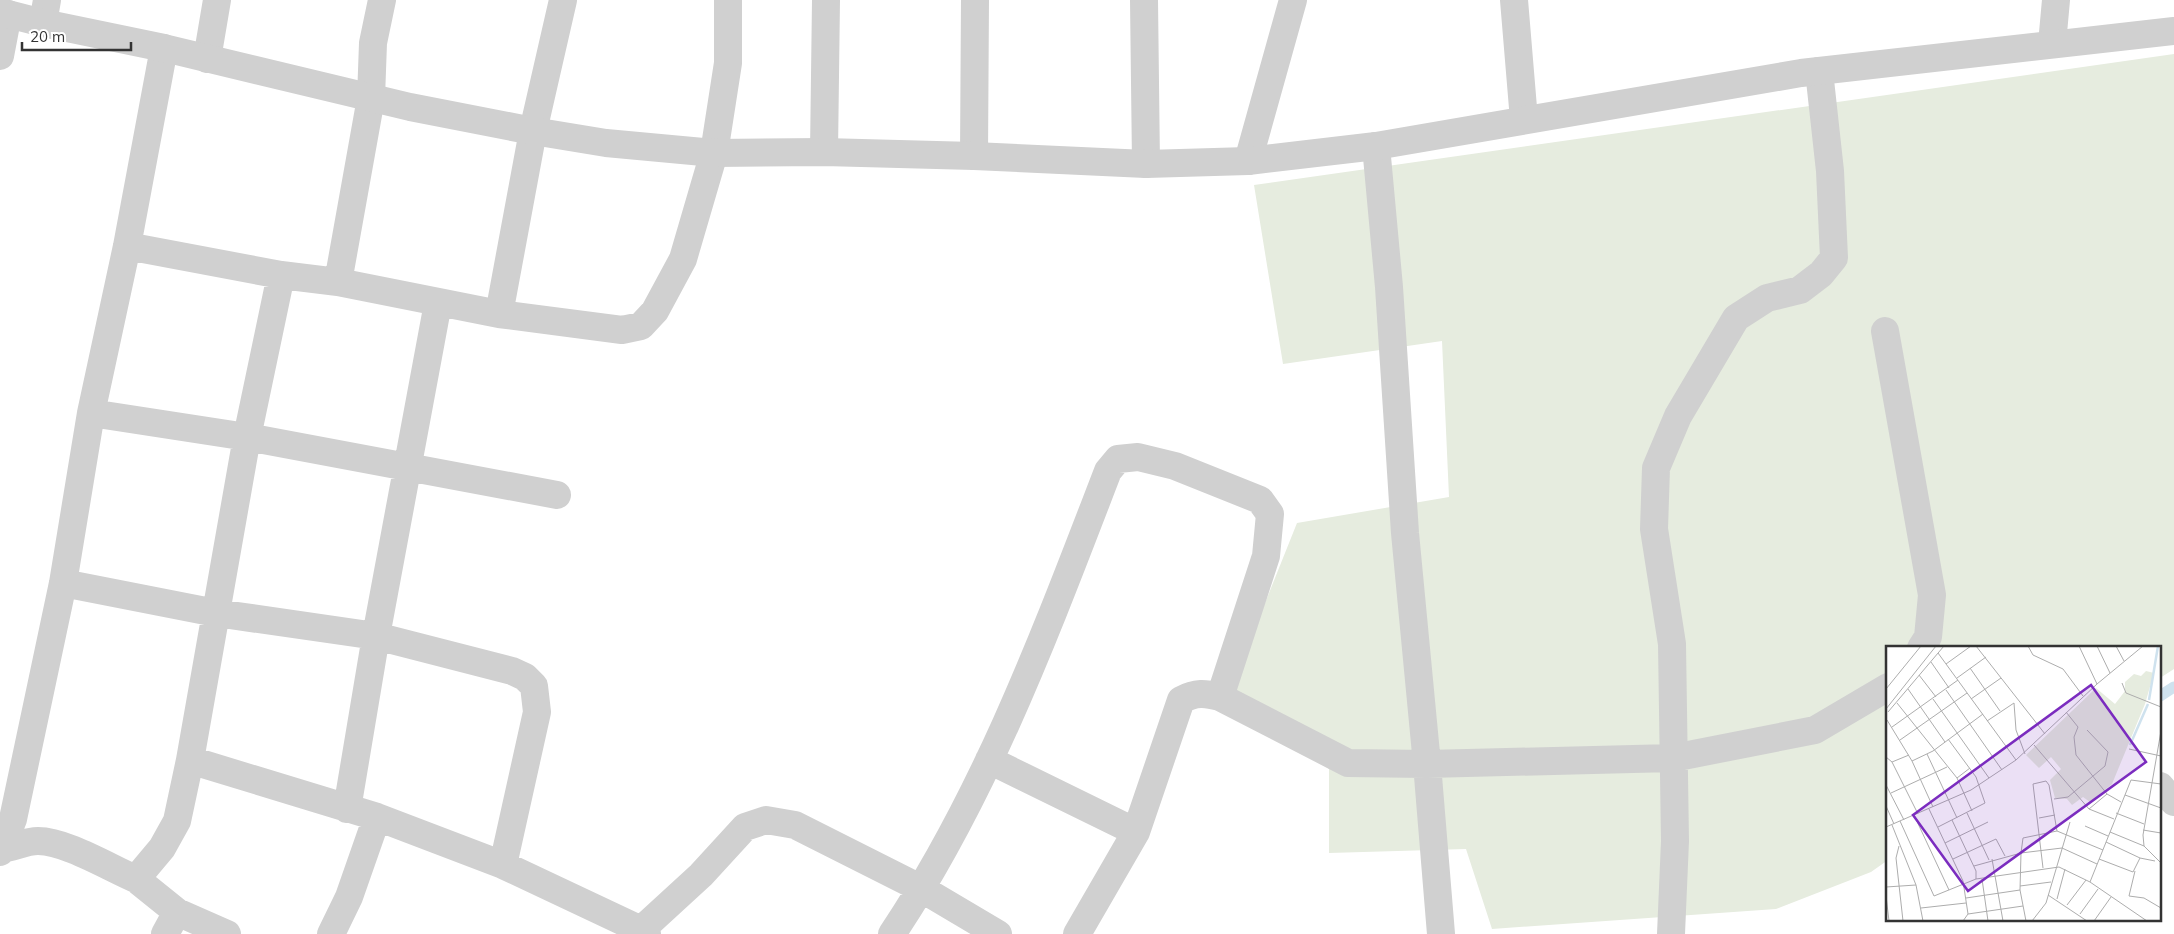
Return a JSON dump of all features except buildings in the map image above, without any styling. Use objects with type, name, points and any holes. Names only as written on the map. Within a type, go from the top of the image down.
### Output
[{"type":"street","points":[[206,59],[217,0]]},
{"type":"street","points":[[338,282],[372,98],[374,43],[382,0]]},
{"type":"street","points":[[499,314],[533,132],[563,0]]},
{"type":"street","points":[[127,246],[281,275],[338,282],[499,314],[622,330],[640,326],[654,311],[683,259],[714,153],[728,63],[728,0]]},
{"type":"street","points":[[824,152],[826,0]]},
{"type":"street","points":[[974,156],[975,0]]},
{"type":"street","points":[[1144,0],[1146,164]]},
{"type":"street","points":[[1248,161],[1293,0]]},
{"type":"street","points":[[1514,0],[1524,120]]},
{"type":"street","points":[[2052,44],[2056,0]]},
{"type":"street","points":[[0,56],[4,13],[45,12],[164,48],[372,98],[533,132],[606,143],[714,153],[824,152],[974,156],[1146,164],[1248,161],[1376,146],[1819,72],[2174,31]]},
{"type":"street","points":[[0,850],[13,819],[63,583],[91,413],[127,246],[164,48]]},
{"type":"street","points":[[1671,934],[1675,841],[1672,644],[1654,529],[1656,468],[1678,416],[1736,318],[1767,298],[1800,290],[1821,274],[1834,258],[1830,171],[1819,72]]},
{"type":"street","points":[[1376,146],[1389,287],[1405,533],[1441,934]]},
{"type":"street","points":[[136,880],[162,848],[177,821],[190,760],[248,437],[281,275]]},
{"type":"street","points":[[347,809],[376,636],[438,303]]},
{"type":"street","points":[[1885,331],[1932,595],[1928,637],[1922,646]]},
{"type":"street","points":[[91,413],[248,437],[557,495]]},
{"type":"street","points":[[892,934],[922,889],[989,760],[1053,612],[1108,471],[1118,459],[1138,457],[1176,466],[1260,500],[1270,514],[1266,556],[1220,697]]},
{"type":"street","points":[[63,583],[216,612],[376,636],[512,671],[525,677],[534,686],[536,712],[503,865]]},
{"type":"street","points":[[1077,934],[1136,832],[1181,700],[1192,694],[1203,693],[1220,697],[1348,763],[1427,764],[1673,758],[1815,730],[1886,688]]},
{"type":"street","points":[[190,760],[376,817],[503,865],[641,933],[701,875],[746,827],[766,820],[794,825],[922,889],[998,934]]},
{"type":"street","points":[[989,760],[1136,832]]},
{"type":"street","points":[[2162,788],[2174,802]]},
{"type":"street","points":[[331,934],[349,897],[376,817]]},
{"type":"street","points":[[0,850],[38,841],[56,843],[136,880],[171,923],[227,934]]},
{"type":"shaded area","points":[[2174,54],[2174,669],[2162,677],[2162,646],[1886,646],[1886,861],[1871,872],[1776,909],[1492,929],[1466,849],[1329,853],[1329,769],[1229,693],[1297,523],[1449,497],[1442,341],[1283,364],[1254,185]]},
{"type":"waterway","points":[[2162,695],[2174,687]]}]
